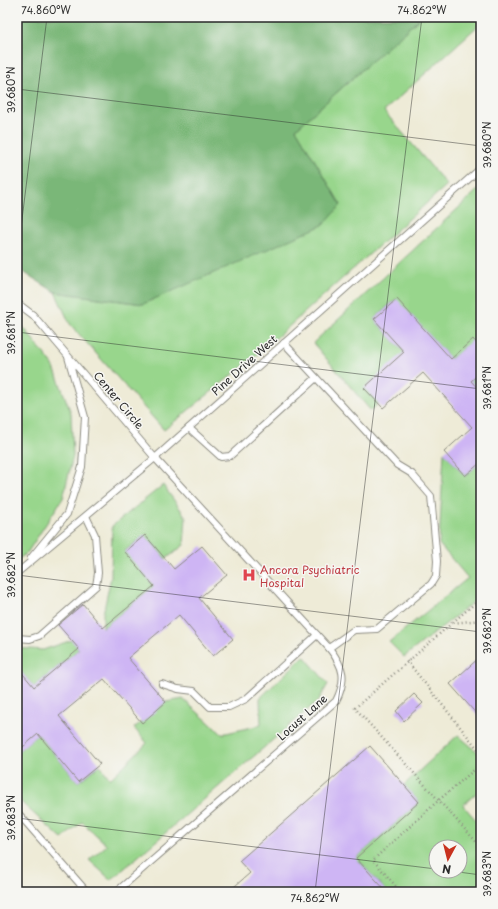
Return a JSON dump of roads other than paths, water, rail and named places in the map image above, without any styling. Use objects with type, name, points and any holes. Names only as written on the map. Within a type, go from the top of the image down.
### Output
[{"type":"lane","name":"Pine Drive West","points":[[19,571],[155,458],[481,168]]},
{"type":"lane","name":"Center Circle","points":[[17,304],[33,315],[155,458]]},
{"type":"lane","points":[[284,343],[397,465],[412,474],[431,496],[437,561],[436,576],[431,584],[377,629],[354,630],[329,648]]},
{"type":"lane","name":"Center Circle","points":[[19,571],[67,514],[82,467],[84,418],[68,355]]},
{"type":"lane","points":[[188,428],[221,457],[230,456],[316,378]]},
{"type":"lane","name":"Locust Lane","points":[[116,892],[336,701],[341,689],[342,674],[338,660],[329,648],[155,458]]},
{"type":"lane","points":[[17,638],[30,639],[39,636],[96,586],[98,573],[95,535],[86,516]]},
{"type":"lane","points":[[162,684],[178,689],[194,691],[210,707],[229,706],[246,699],[317,635]]},
{"type":"lane","points":[[17,812],[87,892]]},
{"type":"place","name":"Ancora Psychiatric Hospital","points":[[249,575]]}]
